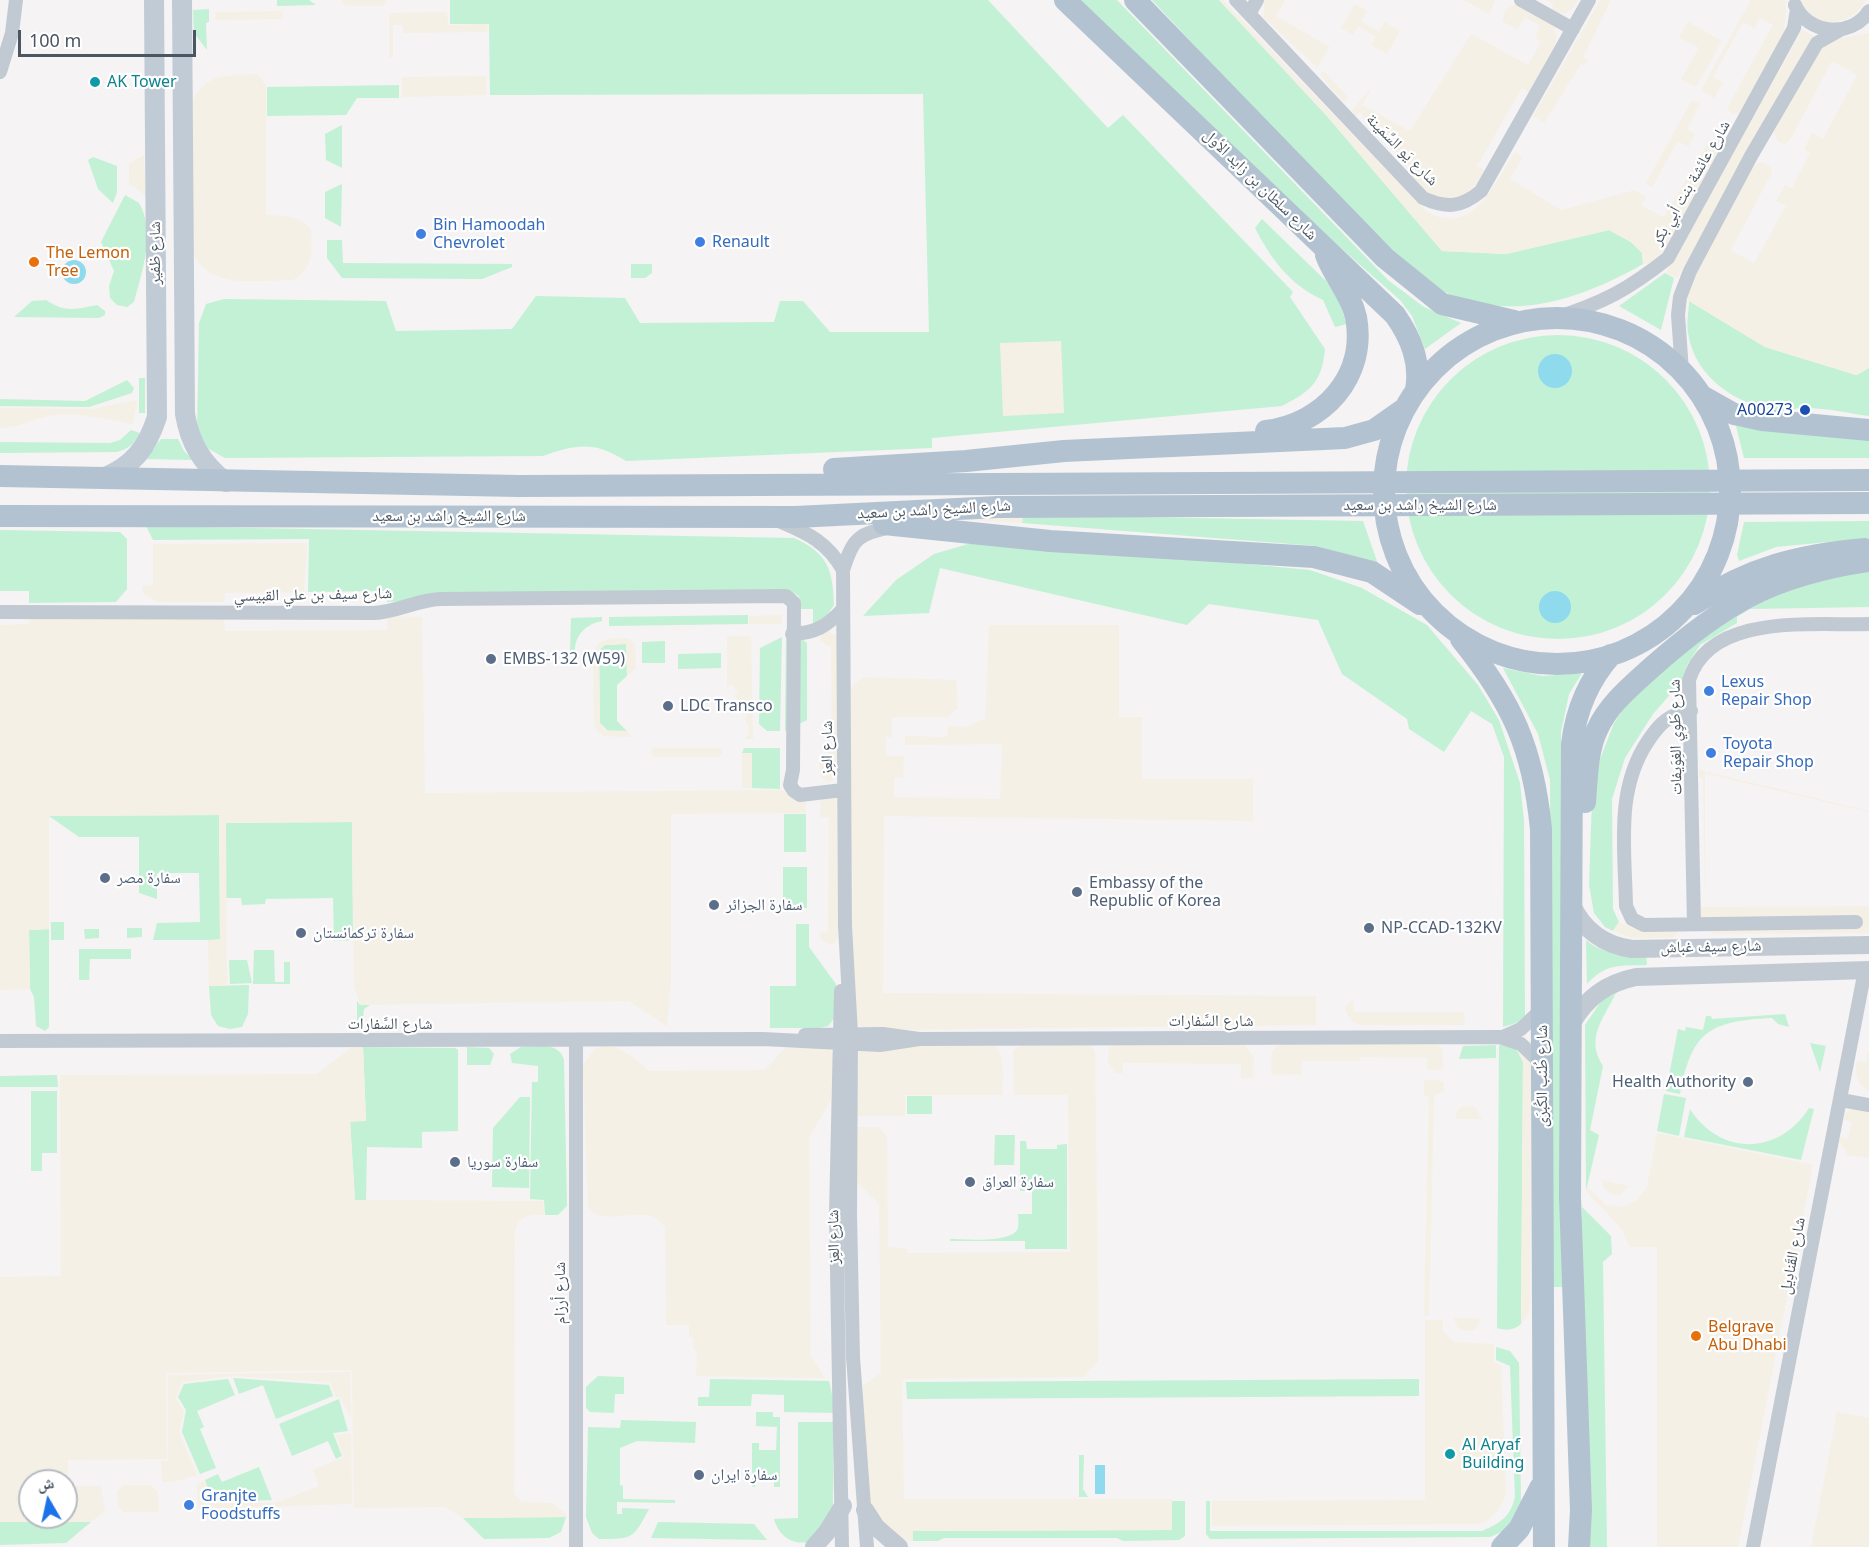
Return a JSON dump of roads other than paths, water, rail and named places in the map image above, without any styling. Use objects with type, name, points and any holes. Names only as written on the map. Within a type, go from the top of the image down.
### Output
[{"type":"main road","name":"شارع ظفير","points":[[100,479],[126,468],[137,457],[146,445],[157,417],[154,0]]},
{"type":"main road","name":"شارع ظفير","points":[[182,0],[185,414],[188,432],[198,453],[210,469],[226,482]]},
{"type":"main road","name":"شارع سلطان بن زايد الأول","points":[[1065,0],[1384,303],[1405,328],[1416,359],[1419,375],[1410,400]]},
{"type":"main road","points":[[1135,0],[1384,258],[1442,304],[1476,314],[1518,322]]},
{"type":"main road","points":[[1197,446],[1222,436],[1286,429],[1318,413],[1343,386],[1356,352],[1355,316],[1350,298],[1332,268],[1323,245]]},
{"type":"main road","points":[[519,486],[627,472],[866,469],[1064,451],[1345,438],[1374,430],[1400,414],[1451,354],[1494,329],[1518,322],[1556,318],[1591,321],[1646,342],[1682,371],[1702,396],[1718,426],[1728,459],[1730,493],[1728,515],[1716,559],[1700,589],[1677,615]]},
{"type":"main road","points":[[1702,396],[1734,414],[1762,420],[1869,430]]},
{"type":"main road","name":"شارع طُنب الكُبرَى","points":[[1410,400],[1391,439],[1384,470],[1384,502],[1389,534],[1400,564],[1416,591],[1444,622],[1507,702],[1531,764],[1542,829],[1542,1484],[1544,1547]]},
{"type":"main road","name":"شارع الشيخ راشد بن سعيد","points":[[0,476],[519,486],[1869,480]]},
{"type":"main road","name":"شارع الشيخ راشد بن سعيد","points":[[0,516],[765,515],[796,517],[998,507],[1869,503]]},
{"type":"main road","points":[[796,517],[1050,541],[1314,557],[1372,572],[1444,622],[1494,652],[1528,661],[1564,663],[1611,655],[1658,631],[1677,615],[1723,584],[1769,565],[1819,553],[1869,548]]},
{"type":"main road","points":[[1572,880],[1581,853],[1593,742],[1601,722],[1622,695],[1694,631],[1743,598],[1806,574],[1869,561]]},
{"type":"main road","name":"شارع طُنب الكُبرَى","points":[[1579,1547],[1581,1510],[1570,1197],[1574,728],[1584,695],[1611,655]]},
{"type":"main road","points":[[1502,1547],[1519,1529],[1542,1484]]},
{"type":"street","points":[[0,72],[12,33],[16,0]]},
{"type":"street","name":"شارع يَو السِّمَينة","points":[[1236,0],[1423,198],[1435,204],[1450,205],[1467,203],[1482,191],[1589,0]]},
{"type":"street","points":[[1249,14],[1257,0]]},
{"type":"street","points":[[1521,0],[1573,29]]},
{"type":"street","points":[[1795,4],[1805,19],[1829,30],[1862,25],[1869,11]]},
{"type":"street","name":"شارع عائشة بنت أبي بكر","points":[[1556,318],[1601,303],[1635,284],[1668,258],[1794,28],[1795,4]]},
{"type":"street","points":[[1682,371],[1678,315],[1680,297],[1690,271],[1751,156],[1817,43],[1842,29]]},
{"type":"street","points":[[765,515],[814,535],[843,570]]},
{"type":"street","name":"شارع العِز","points":[[867,1547],[853,1357],[845,1039],[843,570],[854,540],[864,533],[899,525]]},
{"type":"street","name":"شارع سيف بن علي القبيسي","points":[[0,612],[374,613],[393,612],[422,601],[440,599],[768,598],[784,604],[793,619],[793,770],[799,783],[812,792],[843,790]]},
{"type":"street","points":[[792,634],[808,634],[822,628],[843,609]]},
{"type":"street","name":"شارع طَوِي الغِوَيفات","points":[[1694,924],[1689,680],[1693,668],[1706,652],[1736,634],[1760,627],[1869,624]]},
{"type":"street","points":[[1691,711],[1672,714],[1662,722],[1634,764],[1626,794],[1627,911],[1635,922],[1644,925],[1856,922]]},
{"type":"street","name":"شارع سيف غباش","points":[[1572,905],[1591,932],[1610,944],[1632,949],[1869,945]]},
{"type":"street","points":[[1806,923],[1807,945]]},
{"type":"street","points":[[1673,948],[1659,954],[1654,964],[1659,972],[1675,975]]},
{"type":"street","name":"شارع سيف غباش","points":[[1572,1023],[1585,1004],[1613,983],[1636,977],[1867,970]]},
{"type":"street","name":"شارع القَنادِيل","points":[[1753,1547],[1867,970]]},
{"type":"street","points":[[1503,1037],[1521,1029],[1542,1009]]},
{"type":"street","name":"شارع السَّفارات","points":[[0,1041],[845,1039],[886,1044],[919,1039],[1503,1037],[1521,1044],[1543,1065]]},
{"type":"street","name":"شارع العِز","points":[[842,1547],[843,1506],[836,1249],[845,1039]]},
{"type":"street","name":"شارع أرزام","points":[[576,1040],[576,1547]]},
{"type":"street","points":[[1840,1100],[1869,1105]]},
{"type":"street","points":[[814,1547],[843,1506]]},
{"type":"street","points":[[865,1510],[876,1527],[899,1547]]},
{"type":"water","points":[[74,260],[82,264],[86,272],[82,280],[74,284],[66,280],[62,272],[66,264]]},
{"type":"water","points":[[1555,354],[1567,359],[1572,371],[1567,383],[1555,388],[1543,383],[1538,371],[1543,359]]},
{"type":"water","points":[[1555,591],[1567,595],[1571,607],[1567,619],[1555,623],[1543,619],[1539,607],[1543,595]]},
{"type":"water","points":[[1095,1465],[1105,1465],[1105,1494],[1095,1494]]},
{"type":"place","name":"AK Tower","points":[[95,82]]},
{"type":"place","name":"Bin Hamoodah Chevrolet","points":[[421,234]]},
{"type":"place","name":"Renault","points":[[700,242]]},
{"type":"place","name":"The Lemon Tree","points":[[34,262]]},
{"type":"place","name":"A00273","points":[[1805,410]]},
{"type":"place","name":"EMBS-132 (W59)","points":[[491,659]]},
{"type":"place","name":"Lexus Repair Shop","points":[[1709,691]]},
{"type":"place","name":"LDC Transco","points":[[668,706]]},
{"type":"place","name":"Toyota Repair Shop","points":[[1711,753]]},
{"type":"place","name":"سفارة مصر","points":[[105,878]]},
{"type":"place","name":"Embassy of the Republic of Korea","points":[[1077,892]]},
{"type":"place","name":"سفارة الجزائر","points":[[714,905]]},
{"type":"place","name":"NP-CCAD-132KV","points":[[1369,928]]},
{"type":"place","name":"سفارة تركمانستان","points":[[301,933]]},
{"type":"place","name":"Health Authority","points":[[1748,1082]]},
{"type":"place","name":"سفارة سوريا","points":[[455,1162]]},
{"type":"place","name":"سفارة العراق","points":[[970,1182]]},
{"type":"place","name":"Belgrave Abu Dhabi","points":[[1696,1336]]},
{"type":"place","name":"Al Aryaf Building","points":[[1450,1454]]},
{"type":"place","name":"سفارة ايران","points":[[699,1475]]},
{"type":"place","name":"Granjte Foodstuffs","points":[[189,1505]]}]
